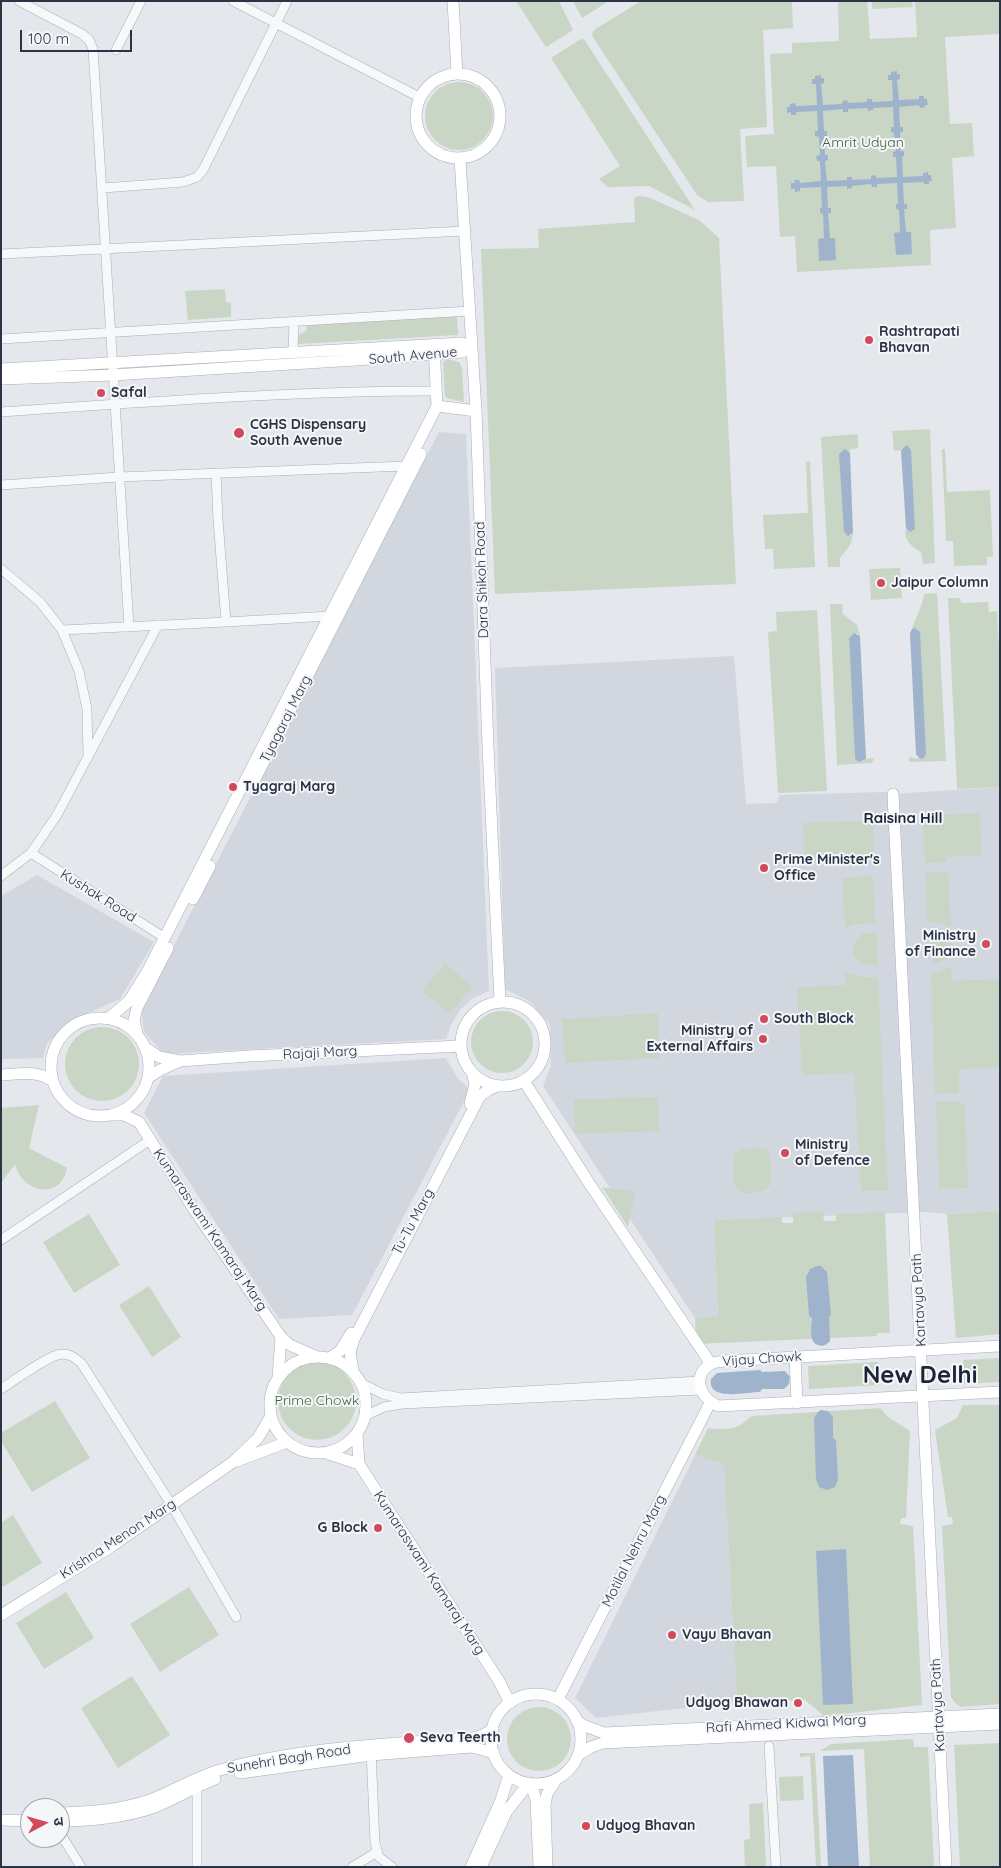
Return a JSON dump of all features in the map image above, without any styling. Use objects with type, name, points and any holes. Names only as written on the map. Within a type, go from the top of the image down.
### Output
[{"type":"main road","points":[[454,1],[456,74]]},
{"type":"main road","points":[[456,74],[474,77],[488,86],[498,102],[500,111],[498,130],[490,145],[476,155],[460,159],[449,158],[430,148],[418,129],[416,119],[417,108],[421,98],[427,88],[436,81],[456,74]]},
{"type":"main road","name":"Dara Shikoh Road","points":[[460,159],[476,411],[488,746],[500,1002]]},
{"type":"main road","name":"South Avenue","points":[[1,368],[292,353],[435,350],[462,352],[472,347]]},
{"type":"main road","points":[[435,350],[436,391],[441,406],[476,411]]},
{"type":"main road","name":"South Avenue","points":[[1,379],[113,375],[435,350]]},
{"type":"main road","name":"Tyagaraj Marg","points":[[137,1034],[134,1020],[134,1003],[147,972],[406,466],[441,406]]},
{"type":"main road","name":"Tyagaraj Marg","points":[[109,1018],[134,1003],[441,406]]},
{"type":"main road","name":"Kartavya Path","points":[[893,794],[946,1867]]},
{"type":"main road","points":[[500,1002],[512,1002],[522,1006],[539,1021],[546,1043],[540,1068],[524,1081],[507,1086],[498,1086],[480,1079],[472,1072],[464,1060],[461,1046],[464,1028],[475,1012],[491,1003],[500,1002]]},
{"type":"main road","points":[[113,1115],[129,1107],[137,1100],[145,1089],[150,1065],[146,1048],[137,1034],[124,1023],[109,1018],[94,1018],[75,1024],[60,1038],[52,1057],[53,1081],[64,1100],[78,1111],[95,1116],[124,1115],[139,1122]]},
{"type":"main road","name":"Rajaji Marg","points":[[146,1048],[159,1057],[180,1061],[461,1046]]},
{"type":"main road","points":[[1,1068],[38,1066],[46,1064],[52,1057]]},
{"type":"main road","name":"Rajaji Marg","points":[[148,1078],[180,1061]]},
{"type":"main road","name":"Tu-Tu Marg","points":[[330,1358],[340,1351],[347,1342],[470,1102],[475,1084],[472,1072]]},
{"type":"main road","points":[[1,1075],[37,1073],[53,1081]]},
{"type":"main road","points":[[524,1081],[589,1183],[711,1364]]},
{"type":"main road","name":"Tu-Tu Marg","points":[[353,1371],[350,1352],[354,1338],[404,1238],[480,1096],[498,1086]]},
{"type":"main road","name":"Kumaraswami Kamaraj Marg","points":[[137,1100],[139,1122],[195,1211],[281,1337],[290,1345],[315,1356]]},
{"type":"main road","points":[[278,1378],[281,1337]]},
{"type":"main road","name":"Vijay Chowk","points":[[700,1385],[702,1374],[711,1364],[736,1359],[1000,1346]]},
{"type":"main road","points":[[326,1453],[343,1446],[357,1433],[365,1416],[366,1399],[361,1383],[353,1371],[342,1363],[330,1358],[315,1356],[290,1365],[278,1378],[272,1390],[270,1403],[271,1416],[276,1430],[286,1442],[305,1452],[326,1453],[360,1464]]},
{"type":"main road","points":[[795,1357],[797,1403]]},
{"type":"main road","points":[[700,1385],[704,1397],[710,1403],[718,1406],[1000,1392]]},
{"type":"main road","name":"Motilal Nehru Marg","points":[[558,1700],[710,1403]]},
{"type":"main road","name":"Krishna Menon Marg","points":[[1,1615],[112,1546],[233,1462],[258,1438],[271,1416]]},
{"type":"main road","name":"Kumaraswami Kamaraj Marg","points":[[357,1433],[360,1464],[499,1681],[515,1700]]},
{"type":"main road","name":"Krishna Menon Marg","points":[[233,1462],[286,1442]]},
{"type":"main road","points":[[536,1694],[548,1696],[558,1700],[571,1710],[579,1726],[581,1741],[578,1755],[570,1770],[556,1780],[548,1783],[530,1784],[509,1775],[500,1765],[494,1753],[493,1729],[497,1717],[515,1700],[536,1694]]},
{"type":"main road","name":"Rafi Ahmed Kidwai Marg","points":[[578,1755],[591,1747],[603,1743],[939,1722],[1000,1714]]},
{"type":"main road","name":"Rafi Ahmed Kidwai Marg","points":[[576,1720],[585,1726],[604,1733],[939,1722],[1000,1724]]},
{"type":"main road","name":"Sunehri Bagh Road","points":[[70,1812],[126,1807],[150,1800],[189,1781],[220,1770],[263,1761],[311,1753],[371,1751],[472,1738],[483,1735],[493,1729]]},
{"type":"main road","points":[[70,1821],[136,1813],[153,1808],[220,1778],[239,1773],[371,1751],[472,1747],[494,1753]]},
{"type":"main road","points":[[471,1867],[501,1800],[509,1775]]},
{"type":"main road","points":[[548,1867],[546,1794],[556,1780]]},
{"type":"main road","points":[[481,1867],[507,1811],[530,1784]]},
{"type":"main road","points":[[530,1784],[536,1800],[539,1867]]},
{"type":"main road","points":[[1,1813],[20,1814]]},
{"type":"main road","points":[[1,1820],[20,1821]]},
{"type":"street","points":[[19,1],[82,34],[89,40],[93,49],[129,627]]},
{"type":"street","points":[[116,50],[141,1]]},
{"type":"street","points":[[233,1],[421,98]]},
{"type":"street","points":[[103,188],[183,182],[197,177],[287,1]]},
{"type":"street","points":[[1,254],[465,231]]},
{"type":"street","points":[[1,339],[470,311]]},
{"type":"street","points":[[292,353],[294,322]]},
{"type":"street","points":[[1,412],[115,404],[352,392],[436,391]]},
{"type":"street","points":[[1,485],[119,477],[406,466]]},
{"type":"street","points":[[216,473],[226,622]]},
{"type":"street","points":[[1,569],[40,602],[62,630],[79,671],[87,709],[88,760]]},
{"type":"street","points":[[62,630],[330,616]]},
{"type":"street","points":[[1,876],[31,853],[57,815],[88,760],[158,625]]},
{"type":"street","name":"Kushak Road","points":[[31,853],[165,938]]},
{"type":"street","points":[[1,1240],[150,1140]]},
{"type":"street","points":[[1,1389],[53,1356],[63,1354],[73,1357],[82,1364],[171,1504],[236,1617]]},
{"type":"street","points":[[361,1383],[383,1394],[400,1398],[700,1385]]},
{"type":"street","points":[[365,1416],[384,1407],[402,1404],[700,1385]]},
{"type":"street","points":[[769,1746],[776,1867]]},
{"type":"street","points":[[371,1751],[376,1852],[379,1857],[392,1867]]},
{"type":"street","points":[[197,1787],[197,1867]]},
{"type":"street","points":[[69,1848],[81,1867]]},
{"type":"street","points":[[352,1867],[376,1852]]},
{"type":"shaded area","points":[[439,432],[466,434],[489,991],[473,998],[460,1010],[451,1025],[446,1039],[164,1054],[144,1032],[141,1009]]},
{"type":"shaded area","points":[[734,656],[746,804],[777,803],[779,795],[885,792],[893,794],[1000,787],[1000,1211],[714,1220],[718,1317],[695,1318],[543,1086],[551,1066],[550,1025],[531,1002],[505,989],[495,668]]},
{"type":"shaded area","points":[[37,875],[154,942],[120,999],[68,1022],[47,1044],[43,1058],[1,1059],[1,896]]},
{"type":"shaded area","points":[[446,1058],[458,1079],[470,1090],[352,1315],[279,1319],[144,1113],[163,1076]]},
{"type":"shaded area","points":[[695,1455],[724,1465],[737,1702],[596,1718],[575,1698]]},
{"type":"green space","points":[[516,1],[559,1],[573,30],[546,47]]},
{"type":"green space","points":[[573,1],[609,1],[582,18]]},
{"type":"green space","points":[[641,1],[792,1],[793,28],[763,30],[767,127],[740,129],[744,201],[708,202],[697,195],[594,39],[592,34],[594,30]]},
{"type":"green space","name":"Amrit Udyan","points":[[838,1],[867,1],[870,39],[917,37],[915,1],[1000,1],[1000,34],[945,37],[950,124],[972,123],[974,156],[952,158],[956,228],[930,230],[931,265],[797,272],[795,236],[780,237],[776,166],[747,167],[745,136],[774,134],[770,54],[792,53],[792,43],[839,41]]},
{"type":"green space","points":[[872,1],[912,1],[913,7],[872,9]]},
{"type":"green space","points":[[584,39],[695,210],[649,186],[608,187],[599,179],[620,166],[551,58],[579,40]]},
{"type":"green space","points":[[452,82],[466,82],[478,87],[488,97],[493,109],[493,123],[488,135],[478,145],[466,150],[452,150],[440,145],[430,135],[425,123],[425,109],[430,97],[440,87]]},
{"type":"green space","points":[[638,196],[648,197],[699,220],[719,238],[736,584],[495,594],[481,249],[539,248],[538,229],[635,222],[634,198]]},
{"type":"green space","points":[[225,289],[226,302],[231,303],[231,317],[188,320],[185,291]]},
{"type":"green space","points":[[457,316],[458,335],[297,344],[300,334],[306,331],[307,326],[312,325]]},
{"type":"green space","points":[[447,359],[459,362],[462,368],[464,402],[447,398],[445,395],[443,362]]},
{"type":"green space","points":[[930,429],[935,563],[923,564],[921,552],[907,540],[905,532],[906,528],[907,530],[903,447],[901,450],[894,451],[892,431]]},
{"type":"green space","points":[[858,434],[858,448],[850,449],[850,453],[848,451],[850,536],[853,533],[852,540],[840,558],[840,567],[828,567],[821,437]]},
{"type":"green space","points":[[942,449],[945,449],[947,492],[990,490],[993,557],[987,557],[987,565],[954,566],[953,541],[946,541]]},
{"type":"green space","points":[[810,461],[815,567],[774,569],[773,549],[765,549],[763,515],[808,513],[806,462]]},
{"type":"green space","points":[[900,568],[902,598],[871,600],[869,569]]},
{"type":"green space","points":[[937,593],[946,761],[909,762],[909,757],[920,759],[915,628],[912,629],[924,594]]},
{"type":"green space","points":[[948,598],[960,598],[961,603],[988,602],[989,612],[997,611],[1000,663],[1000,787],[957,789]]},
{"type":"green space","points":[[830,604],[842,604],[843,614],[857,625],[860,636],[857,633],[849,638],[855,759],[863,761],[874,758],[872,763],[837,765]]},
{"type":"green space","points":[[817,610],[827,791],[778,793],[768,632],[777,631],[776,612]]},
{"type":"green space","points":[[979,813],[982,855],[947,857],[947,862],[925,863],[923,823],[933,817]]},
{"type":"green space","points":[[873,822],[873,864],[846,865],[846,860],[805,862],[803,823]]},
{"type":"green space","points":[[948,871],[951,926],[927,920],[926,872]]},
{"type":"green space","points":[[873,876],[875,923],[856,924],[845,928],[842,878]]},
{"type":"green space","points":[[930,932],[940,932],[950,940],[951,945],[949,955],[940,962],[933,964]]},
{"type":"green space","points":[[864,933],[877,933],[878,965],[859,962],[853,954],[853,945],[859,936]]},
{"type":"green space","points":[[445,963],[472,987],[449,1014],[422,990]]},
{"type":"green space","points":[[951,967],[952,981],[1000,979],[1000,1068],[959,1069],[959,1093],[935,1094],[931,973]]},
{"type":"green space","points":[[845,972],[863,977],[878,977],[888,1191],[861,1191],[854,1073],[802,1075],[797,987],[845,985]]},
{"type":"green space","points":[[496,1011],[508,1011],[524,1020],[531,1030],[533,1042],[531,1054],[524,1064],[508,1073],[496,1073],[485,1068],[476,1059],[471,1048],[471,1036],[476,1025],[485,1016]]},
{"type":"green space","points":[[658,1013],[659,1058],[565,1063],[562,1019]]},
{"type":"green space","points":[[102,1027],[116,1030],[128,1038],[136,1050],[139,1064],[136,1078],[128,1090],[116,1098],[102,1101],[88,1098],[76,1090],[68,1078],[65,1064],[68,1050],[76,1038],[88,1030]]},
{"type":"green space","points":[[658,1097],[659,1131],[575,1134],[574,1099]]},
{"type":"green space","points":[[954,1101],[965,1105],[968,1188],[939,1189],[936,1102]]},
{"type":"green space","points":[[39,1105],[29,1148],[67,1168],[63,1178],[50,1189],[33,1187],[25,1182],[15,1164],[1,1183],[1,1108]]},
{"type":"green space","points":[[765,1148],[770,1159],[772,1178],[770,1185],[765,1190],[755,1192],[746,1193],[739,1191],[733,1179],[735,1154],[742,1149]]},
{"type":"green space","points":[[602,1187],[635,1192],[628,1227]]},
{"type":"green space","points":[[1000,1211],[1000,1334],[956,1338],[947,1214]]},
{"type":"green space","points":[[823,1212],[824,1221],[836,1221],[836,1214],[885,1212],[890,1333],[877,1333],[877,1336],[696,1344],[695,1318],[718,1316],[714,1220],[782,1217],[782,1223],[793,1223],[793,1213]]},
{"type":"green space","points":[[89,1214],[120,1265],[74,1293],[43,1242]]},
{"type":"green space","points":[[149,1286],[181,1337],[152,1357],[119,1305]]},
{"type":"green space","points":[[1000,1358],[1000,1382],[964,1384],[963,1360]]},
{"type":"green space","name":"Prime Chowk","points":[[317,1362],[332,1365],[344,1374],[353,1386],[356,1401],[353,1416],[344,1428],[332,1437],[317,1440],[302,1437],[290,1428],[281,1416],[278,1401],[281,1386],[290,1374],[302,1365]]},
{"type":"green space","points":[[878,1362],[880,1385],[809,1389],[808,1366]]},
{"type":"green space","points":[[55,1401],[90,1458],[32,1492],[1,1441],[1,1433]]},
{"type":"green space","points":[[963,1405],[1000,1405],[1000,1704],[961,1707],[951,1697],[942,1526],[953,1524],[952,1517],[948,1517],[935,1430],[957,1418]]},
{"type":"green space","points":[[880,1408],[888,1417],[910,1431],[906,1518],[901,1518],[900,1524],[913,1526],[922,1705],[824,1716],[805,1700],[737,1702],[724,1465],[695,1455],[708,1428],[736,1427],[752,1416]]},
{"type":"green space","points":[[13,1515],[42,1563],[1,1588],[1,1523]]},
{"type":"green space","points":[[189,1587],[219,1635],[160,1672],[130,1624]]},
{"type":"green space","points":[[66,1592],[94,1638],[44,1669],[16,1623]]},
{"type":"green space","points":[[132,1676],[170,1735],[118,1768],[81,1708]]},
{"type":"green space","points":[[533,1707],[545,1707],[562,1716],[569,1727],[571,1739],[569,1751],[562,1762],[545,1771],[533,1771],[521,1766],[512,1757],[507,1745],[507,1733],[512,1721],[521,1712]]},
{"type":"green space","points":[[913,1739],[914,1747],[928,1747],[934,1867],[870,1867],[864,1749],[820,1751],[831,1744]]},
{"type":"green space","points":[[1000,1743],[1000,1867],[960,1867],[954,1745]]},
{"type":"green space","points":[[800,1753],[815,1753],[821,1867],[816,1867],[810,1756],[800,1757]]},
{"type":"green space","points":[[803,1776],[804,1800],[780,1801],[779,1777]]},
{"type":"green space","points":[[763,1803],[766,1867],[745,1867],[744,1840],[750,1839],[749,1804]]},
{"type":"water","points":[[897,71],[897,74],[900,74],[900,79],[897,80],[899,100],[919,99],[919,96],[924,96],[924,99],[927,99],[928,105],[920,108],[919,105],[899,107],[900,127],[903,127],[903,132],[900,132],[901,151],[904,151],[904,156],[902,157],[903,177],[923,176],[923,173],[928,172],[928,175],[931,175],[932,181],[929,181],[929,184],[924,184],[924,182],[903,183],[904,204],[907,204],[907,209],[904,209],[906,232],[911,232],[912,254],[896,255],[894,233],[900,232],[899,210],[896,209],[896,204],[898,204],[897,183],[877,184],[877,187],[872,187],[871,184],[852,186],[852,188],[847,189],[847,186],[827,187],[828,208],[831,208],[831,213],[828,213],[830,238],[835,238],[836,260],[819,261],[818,239],[824,238],[823,214],[820,213],[820,208],[822,208],[821,187],[800,188],[800,191],[795,192],[795,189],[791,189],[791,183],[795,183],[794,180],[799,180],[800,183],[821,181],[820,161],[817,161],[816,156],[820,155],[819,137],[815,136],[815,131],[818,131],[817,111],[796,112],[796,115],[791,115],[791,112],[787,113],[787,107],[795,103],[796,106],[817,105],[816,84],[812,84],[812,79],[815,79],[815,76],[821,75],[821,78],[824,78],[824,83],[821,84],[823,105],[842,104],[843,101],[847,100],[848,103],[867,102],[867,99],[872,99],[872,102],[893,101],[892,80],[888,80],[888,75],[891,75],[891,72]],"holes":[[[893,107],[894,127],[891,127],[891,132],[894,133],[896,151],[893,152],[893,157],[896,157],[897,177],[876,178],[876,175],[871,176],[871,179],[852,180],[852,177],[847,177],[847,180],[827,181],[825,161],[828,160],[828,155],[825,155],[824,136],[827,136],[827,131],[824,131],[823,111],[843,109],[843,112],[848,112],[848,109],[867,108],[868,111],[873,110],[873,108]]]},
{"type":"water","points":[[907,445],[911,450],[915,529],[910,532],[906,528],[901,450]]},
{"type":"water","points":[[845,449],[850,453],[853,533],[848,536],[844,532],[839,454]]},
{"type":"water","points":[[915,628],[920,632],[926,754],[924,758],[920,759],[916,754],[910,633]]},
{"type":"water","points":[[854,633],[860,636],[866,759],[859,762],[855,759],[849,638]]},
{"type":"water","points":[[821,1266],[827,1272],[831,1315],[829,1317],[830,1341],[822,1346],[815,1343],[812,1337],[812,1318],[809,1316],[806,1277],[810,1269]]},
{"type":"water","points":[[760,1370],[762,1372],[785,1371],[790,1377],[789,1384],[784,1389],[762,1389],[760,1392],[738,1394],[721,1393],[715,1391],[711,1386],[711,1379],[717,1373]]},
{"type":"water","points":[[821,1410],[828,1411],[833,1417],[833,1438],[836,1440],[838,1479],[835,1487],[827,1490],[819,1487],[816,1479],[814,1418]]},
{"type":"water","points":[[846,1549],[853,1704],[823,1705],[816,1551]]},
{"type":"water","points":[[853,1755],[859,1867],[828,1867],[823,1756]]},
{"type":"place","name":"Rashtrapati Bhavan","points":[[869,340]]},
{"type":"place","name":"Safal","points":[[101,393]]},
{"type":"place","name":"CGHS Dispensary South Avenue","points":[[239,433]]},
{"type":"place","name":"Jaipur Column","points":[[881,583]]},
{"type":"place","name":"Tyagraj Marg","points":[[233,787]]},
{"type":"place","name":"Prime Minister's Office","points":[[764,868]]},
{"type":"place","name":"Ministry of Finance","points":[[986,944]]},
{"type":"place","name":"South Block","points":[[764,1019]]},
{"type":"place","name":"Ministry of External Affairs","points":[[763,1039]]},
{"type":"place","name":"Ministry of Defence","points":[[785,1153]]},
{"type":"place","name":"G Block","points":[[378,1528]]},
{"type":"place","name":"Vayu Bhavan","points":[[672,1635]]},
{"type":"place","name":"Udyog Bhawan","points":[[798,1703]]},
{"type":"place","name":"Seva Teerth","points":[[409,1738]]},
{"type":"place","name":"Udyog Bhavan","points":[[586,1826]]},
{"type":"district","name":"Raisina Hill","points":[[903,818]]},
{"type":"district","name":"New Delhi","points":[[920,1376]]}]
